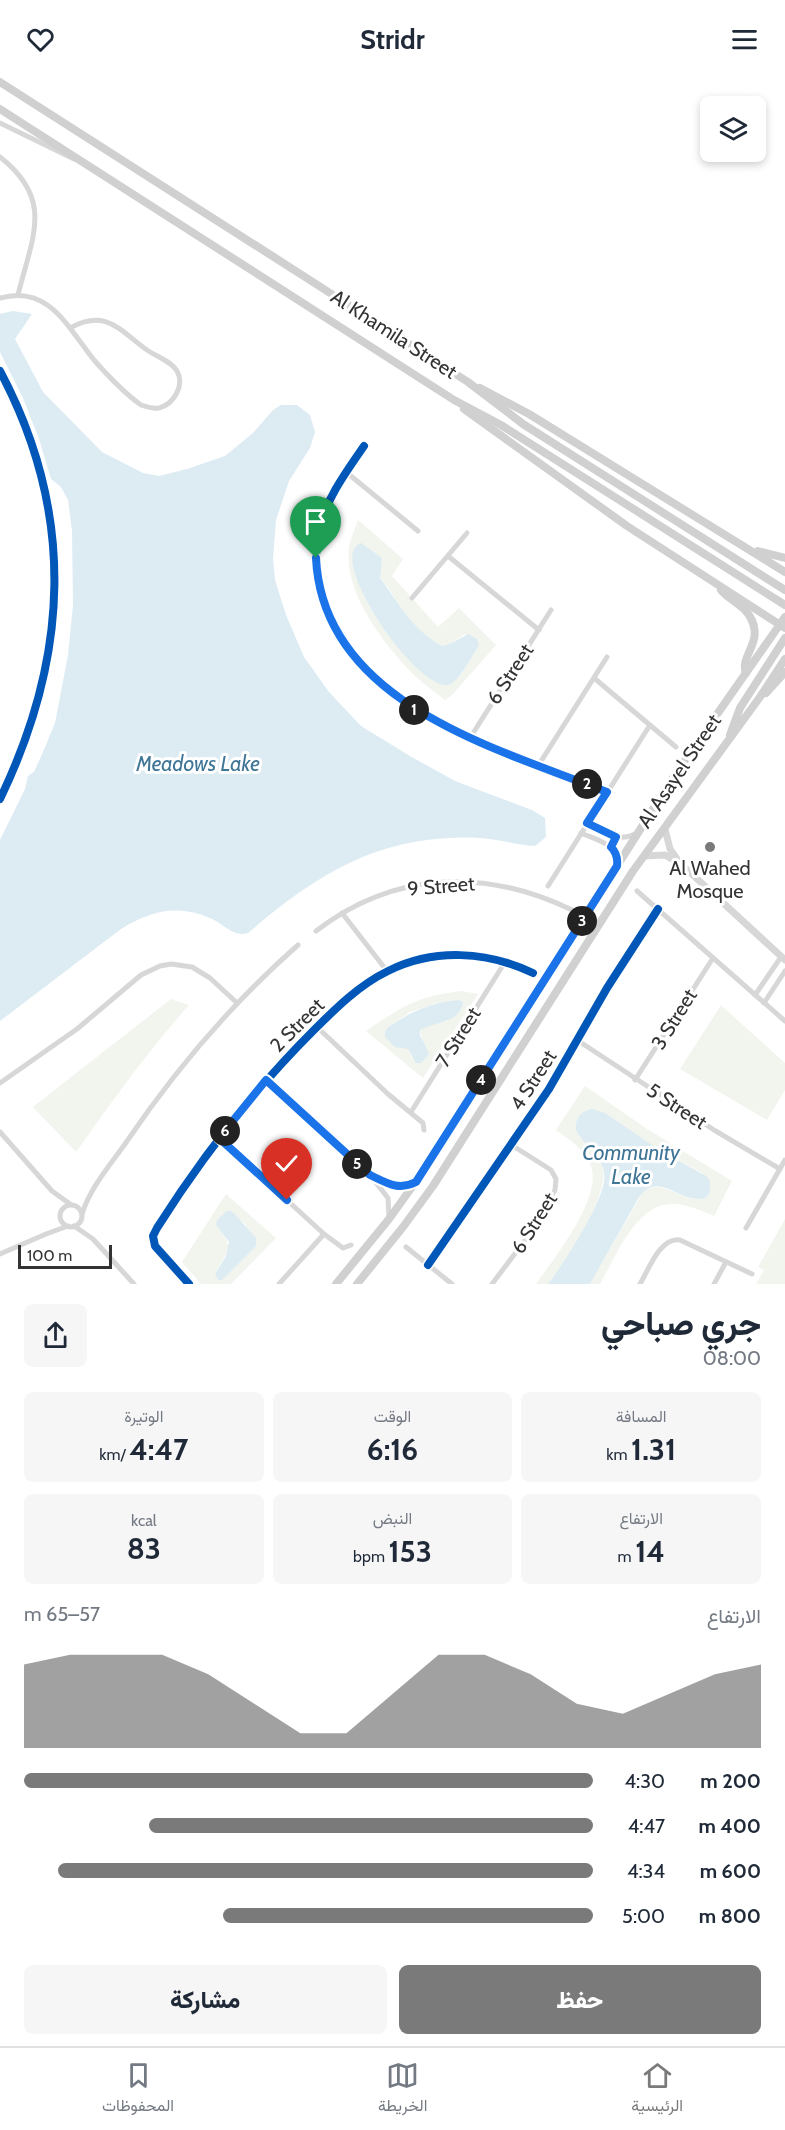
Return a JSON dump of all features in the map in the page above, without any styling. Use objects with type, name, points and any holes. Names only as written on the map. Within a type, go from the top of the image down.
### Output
[{"type":"main road","name":"Al Khamila Street","points":[[0,82],[468,382],[523,424],[785,590]]},
{"type":"main road","name":"Al Khamila Street","points":[[0,110],[454,400],[501,425],[785,605]]},
{"type":"main road","points":[[468,382],[514,405],[785,572]]},
{"type":"main road","points":[[454,400],[496,433],[627,526],[783,627]]},
{"type":"main road","points":[[749,548],[785,558]]},
{"type":"main road","points":[[717,583],[727,597],[745,610],[752,621],[755,638],[744,664],[746,673]]},
{"type":"main road","name":"Al Asayel Street","points":[[336,1284],[416,1182],[674,776],[746,673],[783,627],[785,617]]},
{"type":"main road","points":[[729,740],[740,708],[785,638]]},
{"type":"main road","name":"Al Asayel Street","points":[[357,1284],[433,1186],[644,856],[785,659]]},
{"type":"main road","points":[[760,697],[770,690],[785,672]]},
{"type":"street","points":[[0,123],[45,147],[82,162]]},
{"type":"street","points":[[0,156],[26,182],[35,208],[35,222],[18,295]]},
{"type":"street","points":[[0,298],[18,295],[38,299],[47,304],[70,328],[99,366],[141,405],[159,408],[173,399],[180,384],[176,369],[146,349],[125,331],[116,325],[92,320],[81,322],[70,328]]},
{"type":"street","points":[[0,371],[22,418],[43,485],[52,532],[55,581],[52,631],[44,680],[24,743],[0,799]]},
{"type":"street","points":[[364,446],[334,492],[316,543],[316,572],[329,614],[349,648],[383,686],[417,712],[470,738],[607,792]]},
{"type":"street","points":[[346,472],[418,531]]},
{"type":"street","points":[[412,598],[467,533]]},
{"type":"street","points":[[448,556],[538,630]]},
{"type":"street","name":"6 Street","points":[[470,738],[551,610]]},
{"type":"street","points":[[538,766],[607,657]]},
{"type":"street","points":[[594,678],[675,747]]},
{"type":"street","points":[[548,886],[650,725]]},
{"type":"street","points":[[587,823],[616,837],[628,838],[638,832]]},
{"type":"street","points":[[665,829],[670,849],[682,865],[783,958],[755,995]]},
{"type":"street","points":[[581,833],[611,847],[617,855],[617,866]]},
{"type":"street","points":[[611,847],[616,837]]},
{"type":"street","points":[[644,856],[665,855],[682,865]]},
{"type":"street","name":"9 Street","points":[[316,931],[342,912],[381,894],[424,883],[468,880],[490,883],[532,893],[572,910]]},
{"type":"street","points":[[637,891],[785,1021]]},
{"type":"street","name":"4 Street","points":[[428,1265],[549,1089],[618,970],[658,909]]},
{"type":"street","points":[[342,912],[387,971]]},
{"type":"street","points":[[0,1254],[71,1226],[82,1216],[91,1195],[163,1089],[194,1050],[236,1002],[298,945]]},
{"type":"street","name":"2 Street","points":[[189,1284],[155,1246],[153,1236],[160,1223],[219,1138],[266,1080],[317,1027],[356,991],[387,971],[426,958],[446,955],[476,956],[505,962],[533,973]]},
{"type":"street","name":"3 Street","points":[[636,1080],[713,958]]},
{"type":"street","name":"7 Street","points":[[411,1112],[505,962]]},
{"type":"street","points":[[0,1083],[76,1029],[141,975],[160,966],[171,964],[192,967],[210,978],[236,1002]]},
{"type":"street","points":[[764,1003],[784,973],[775,969]]},
{"type":"street","points":[[765,984],[772,989]]},
{"type":"street","points":[[317,1027],[380,1087],[424,1124],[424,1130]]},
{"type":"street","name":"5 Street","points":[[577,1040],[714,1130],[780,1169]]},
{"type":"street","points":[[266,1080],[370,1175],[388,1198],[390,1212],[388,1219]]},
{"type":"street","points":[[0,1132],[52,1191],[72,1205],[82,1216],[93,1239],[134,1284]]},
{"type":"street","points":[[219,1138],[324,1234],[343,1248],[351,1245]]},
{"type":"street","name":"6 Street","points":[[492,1284],[536,1223],[557,1183],[551,1170],[510,1144]]},
{"type":"street","points":[[746,1228],[785,1160]]},
{"type":"street","points":[[370,1175],[391,1186],[398,1187],[416,1182]]},
{"type":"street","points":[[52,1191],[63,1223],[93,1239]]},
{"type":"street","points":[[46,1234],[54,1226],[64,1207],[91,1195]]},
{"type":"street","points":[[279,1284],[324,1234]]},
{"type":"street","points":[[640,1284],[663,1245],[671,1240],[680,1240],[752,1274]]},
{"type":"street","points":[[406,1247],[452,1284]]},
{"type":"street","points":[[714,1284],[726,1262]]},
{"type":"shaded area","points":[[358,520],[403,559],[392,576],[438,627],[459,608],[496,645],[445,700],[417,678],[398,658],[376,629],[358,597],[352,580],[349,547]],"holes":[[[379,574],[411,622],[432,641],[441,646],[452,643],[465,634],[479,646],[461,674],[433,681],[387,632],[369,605],[356,575]]]},
{"type":"shaded area","points":[[462,991],[478,994],[423,1078],[366,1031],[411,1004]],"holes":[[[437,1003],[448,1021],[427,1025],[420,1030],[423,1041],[412,1058],[408,1049],[391,1043],[385,1033],[387,1028],[410,1012]]]},
{"type":"shaded area","points":[[171,999],[189,1005],[145,1058],[76,1152],[33,1107]]},
{"type":"shaded area","points":[[721,1005],[785,1063],[785,1090],[767,1120],[680,1069]]},
{"type":"shaded area","points":[[585,1086],[647,1129],[732,1181],[714,1216],[675,1204],[662,1205],[650,1211],[629,1232],[600,1284],[590,1284],[644,1190],[660,1187],[698,1199],[706,1198],[710,1192],[702,1173],[661,1151],[605,1113],[585,1111],[580,1115],[579,1136],[600,1159],[603,1181],[593,1212],[574,1246],[548,1284],[536,1284],[575,1227],[590,1194],[593,1179],[588,1160],[576,1146],[556,1130]]},
{"type":"shaded area","points":[[226,1194],[276,1238],[231,1284],[201,1284],[182,1262]],"holes":[[[231,1211],[246,1225],[248,1231],[215,1274],[228,1246],[224,1235],[218,1228]]]},
{"type":"shaded area","points":[[785,1219],[785,1284],[756,1284],[764,1270],[758,1267]]},
{"type":"water","name":"Meadows Lake","points":[[13,311],[32,314],[15,339],[43,392],[102,452],[143,473],[159,476],[225,456],[253,433],[273,410],[281,405],[297,405],[310,415],[315,432],[310,448],[289,481],[276,520],[273,559],[275,580],[286,615],[304,657],[329,692],[361,726],[455,781],[532,810],[545,818],[546,837],[535,846],[480,838],[445,838],[413,842],[383,850],[327,875],[274,911],[248,933],[243,934],[228,929],[215,920],[186,911],[153,914],[121,929],[0,1021],[0,840],[25,789],[28,776],[34,772],[55,723],[68,655],[73,605],[72,531],[68,500],[61,487],[51,479],[23,398],[0,352],[0,314]]},
{"type":"water","points":[[361,543],[382,558],[380,578],[422,632],[442,646],[468,634],[477,639],[479,646],[452,683],[448,685],[433,681],[415,666],[378,620],[354,571],[353,553]]},
{"type":"water","points":[[459,1000],[463,1002],[461,1009],[452,1018],[420,1030],[429,1054],[421,1063],[416,1063],[408,1049],[395,1047],[385,1037],[387,1028],[413,1012],[439,1003]]},
{"type":"water","name":"Community Lake","points":[[592,1109],[605,1113],[661,1151],[706,1176],[710,1181],[710,1192],[706,1198],[697,1199],[661,1187],[653,1186],[645,1190],[590,1284],[548,1284],[589,1220],[604,1182],[604,1170],[599,1158],[576,1130],[579,1116]]},
{"type":"water","points":[[227,1211],[235,1214],[256,1238],[256,1246],[222,1280],[218,1280],[215,1274],[226,1256],[229,1242],[216,1225],[217,1220]]},
{"type":"cycle path","points":[[0,371],[25,425],[42,478],[52,532],[54,585],[50,638],[40,692],[23,745],[0,799]]},
{"type":"cycle path","points":[[364,446],[326,507],[319,530],[316,553],[320,587],[327,608],[355,655],[383,684],[415,709],[451,730],[529,763],[607,792]]},
{"type":"cycle path","points":[[428,1265],[549,1089],[607,988],[658,909]]},
{"type":"cycle path","points":[[189,1284],[155,1246],[153,1236],[157,1228],[211,1150],[250,1101],[291,1053],[339,1006],[377,977],[424,959],[461,955],[479,957],[497,960],[533,973]]},
{"type":"place","name":"Al Wahed Mosque","points":[[710,847]]},
{"type":"route","points":[[287,1200],[219,1138],[266,1080],[370,1175],[391,1186],[398,1187],[416,1182],[617,866],[618,860],[611,847],[616,837],[587,823],[607,792],[476,741],[436,722],[400,700],[368,671],[345,642],[329,614],[319,586],[316,558]]}]
